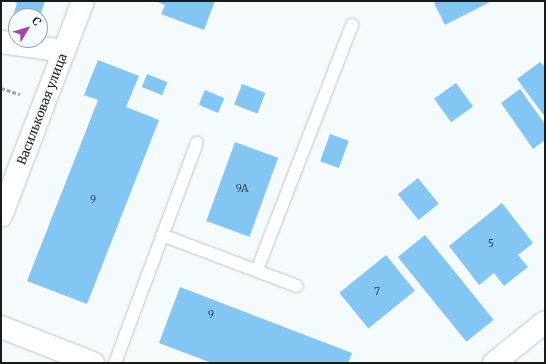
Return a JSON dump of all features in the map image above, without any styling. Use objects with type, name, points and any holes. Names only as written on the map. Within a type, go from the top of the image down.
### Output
[{"type":"street","name":"Васильковая улица","points":[[1,216],[83,1]]},
{"type":"street","points":[[1,42],[64,51]]},
{"type":"street","points":[[494,363],[545,322]]},
{"type":"street","points":[[1,327],[93,363]]},
{"type":"lane","points":[[257,270],[352,24]]},
{"type":"lane","points":[[114,363],[197,143]]},
{"type":"lane","points":[[162,235],[297,286]]},
{"type":"path","points":[[1,88],[20,94]]},
{"type":"building","points":[[12,1],[45,1],[43,8],[16,8],[17,3]]},
{"type":"building","points":[[155,1],[215,1],[204,30],[161,14],[165,5]]},
{"type":"building","points":[[437,1],[492,1],[445,25],[434,3]]},
{"type":"building","points":[[98,60],[139,76],[126,107],[159,120],[87,304],[27,281],[98,100],[84,95]]},
{"type":"building","points":[[540,62],[545,67],[545,117],[517,79]]},
{"type":"building","points":[[147,74],[167,82],[162,95],[142,87]]},
{"type":"building","points":[[456,83],[473,106],[451,122],[434,99]]},
{"type":"building","points":[[242,84],[265,93],[257,113],[234,105]]},
{"type":"building","points":[[520,89],[545,124],[545,140],[533,149],[501,103]]},
{"type":"building","points":[[205,90],[224,98],[218,113],[199,105]]},
{"type":"building","points":[[330,134],[349,141],[339,168],[320,161]]},
{"type":"building","points":[[235,142],[278,158],[249,237],[206,221]]},
{"type":"building","points":[[418,178],[439,204],[419,220],[398,194]]},
{"type":"building","points":[[502,203],[533,243],[518,255],[528,267],[504,286],[494,273],[479,285],[449,246]]},
{"type":"building","points":[[425,235],[494,320],[466,342],[398,257]]},
{"type":"building","points":[[386,255],[415,291],[368,329],[339,293]]},
{"type":"building","points":[[180,287],[352,353],[348,363],[212,363],[159,343]]}]
